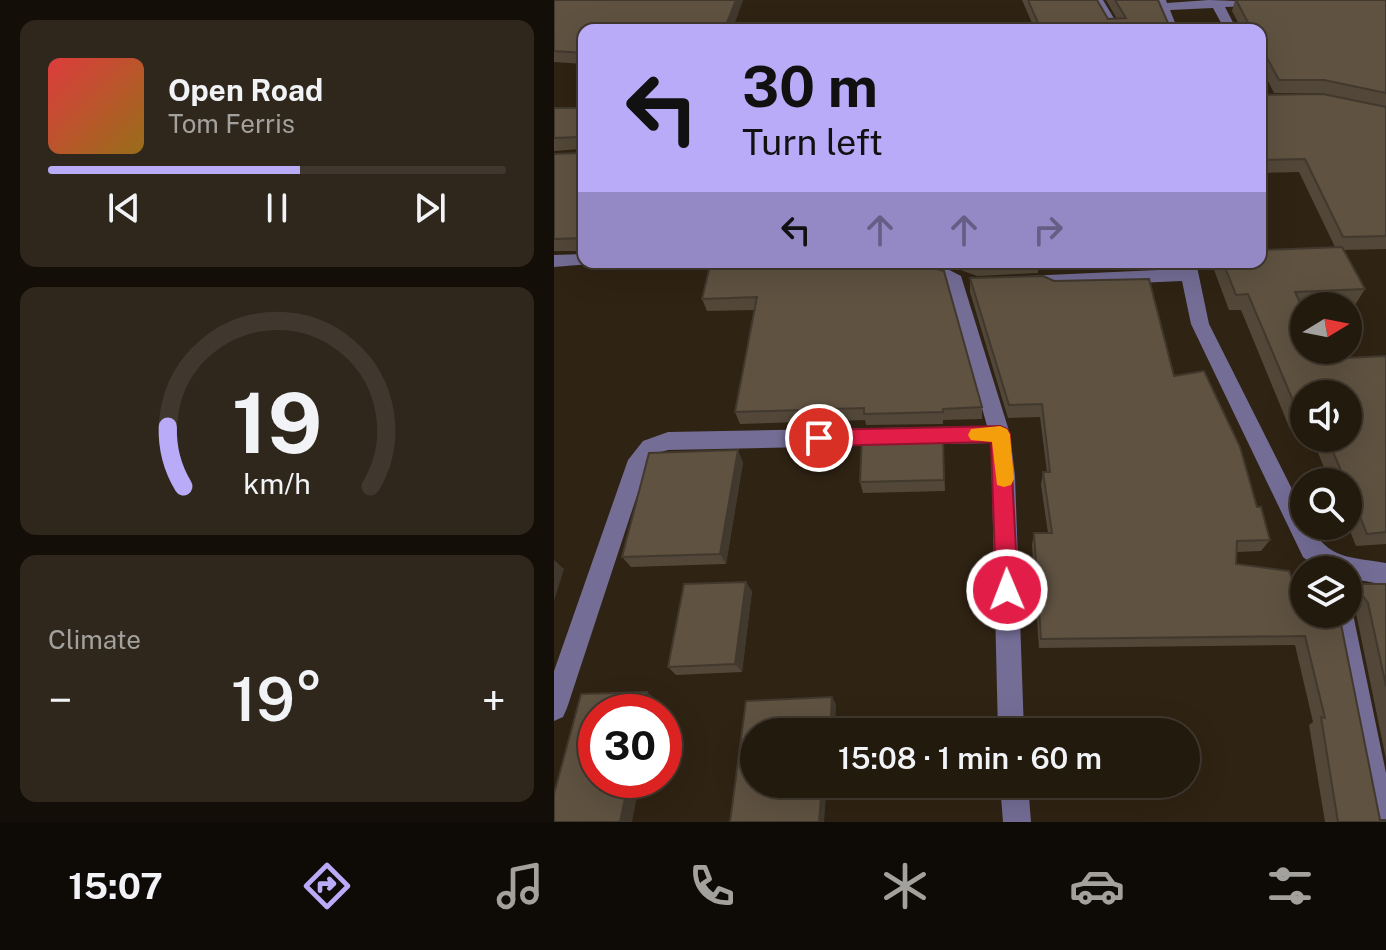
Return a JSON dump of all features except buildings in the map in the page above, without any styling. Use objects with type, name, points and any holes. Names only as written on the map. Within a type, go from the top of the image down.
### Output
[{"type":"street","points":[[1097,0],[1111,24]]},
{"type":"street","points":[[1170,24],[1161,3],[1275,1]]},
{"type":"street","points":[[1216,2],[1228,24]]},
{"type":"street","points":[[554,261],[578,260]]},
{"type":"street","points":[[931,268],[955,280],[977,285]]},
{"type":"street","points":[[1008,283],[1189,268],[1200,324],[1311,550],[1318,556]]},
{"type":"street","points":[[955,280],[1000,434],[1004,476],[1011,718]]},
{"type":"street","points":[[554,708],[638,460],[650,447],[668,441],[1000,434]]},
{"type":"street","points":[[1362,571],[1386,574]]},
{"type":"street","points":[[1344,628],[1382,822]]},
{"type":"street","points":[[1015,798],[1017,822]]},
{"type":"slow traffic","points":[[978,435],[1000,434],[1004,479]]},
{"type":"route","points":[[819,438],[1000,434],[1007,590]]}]
